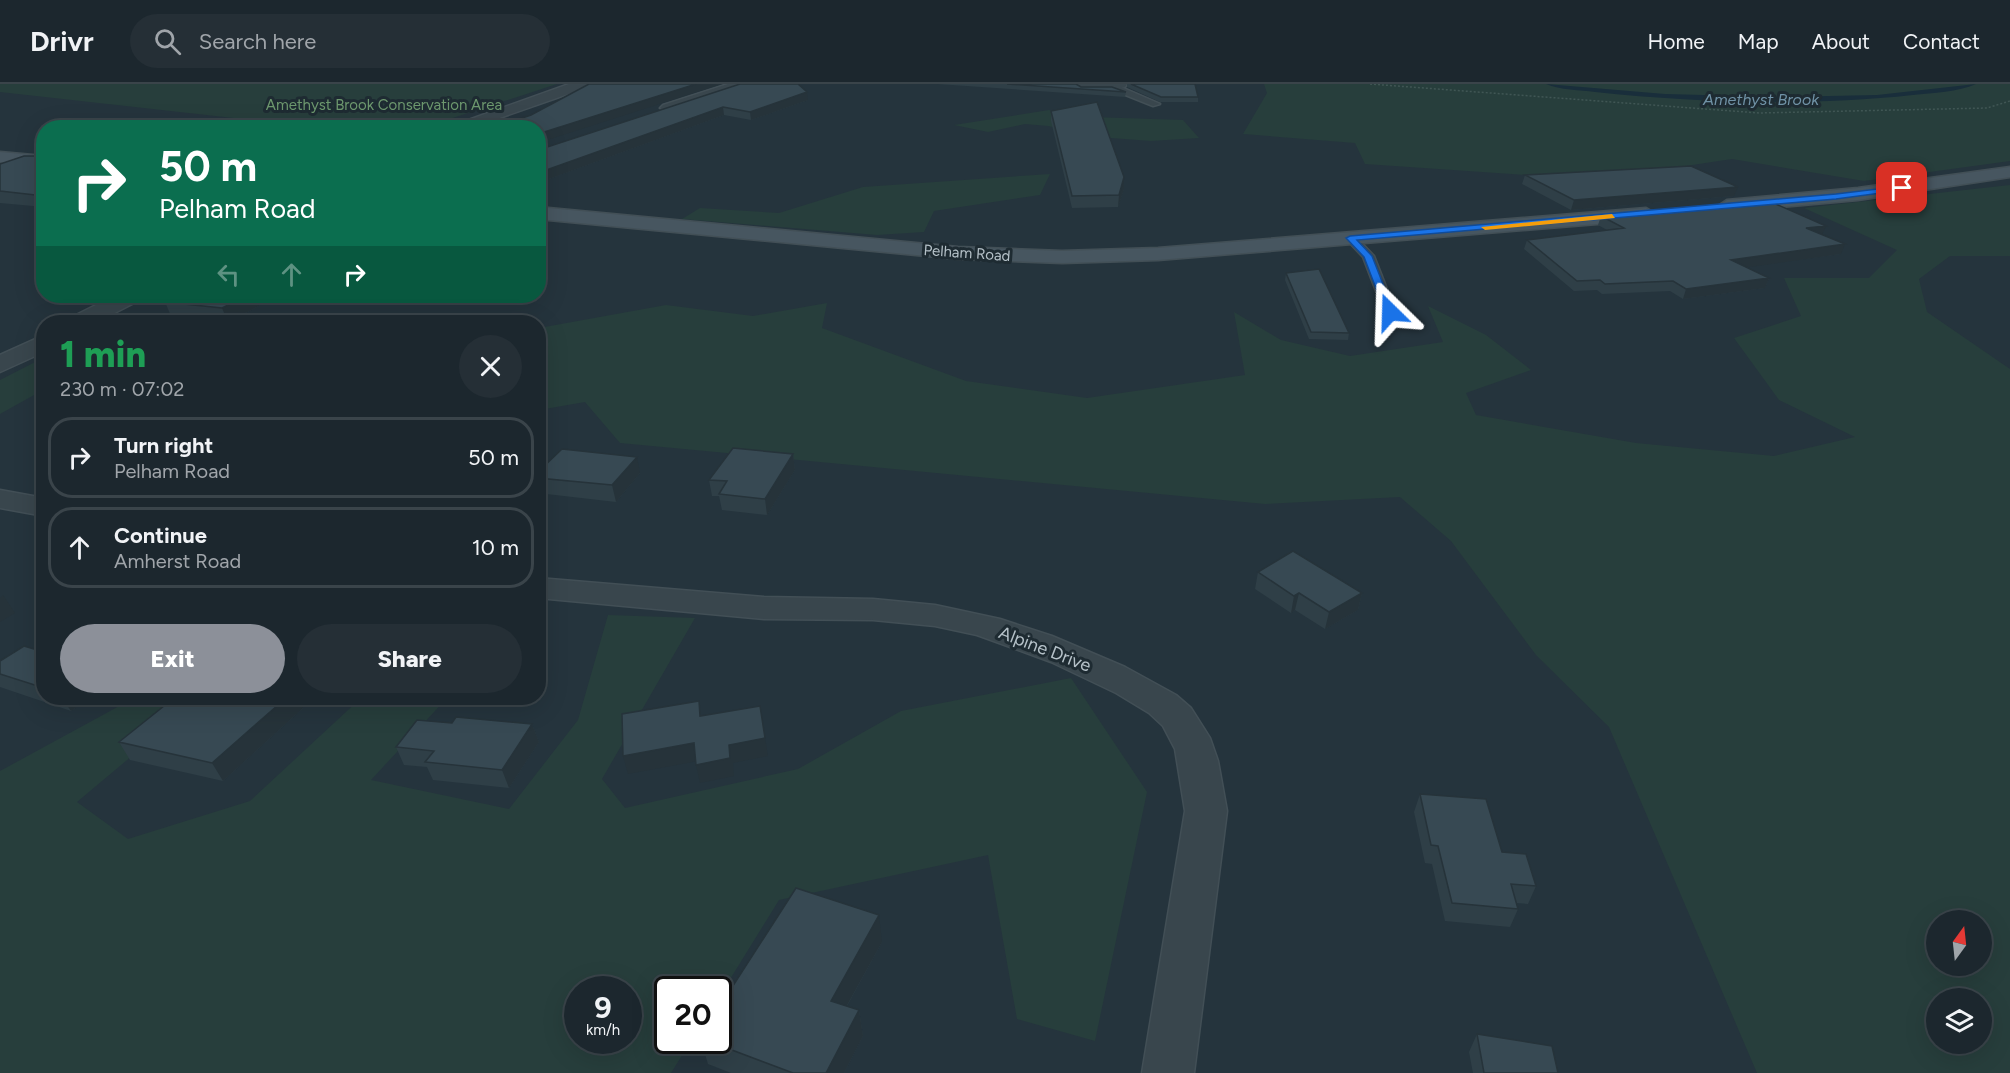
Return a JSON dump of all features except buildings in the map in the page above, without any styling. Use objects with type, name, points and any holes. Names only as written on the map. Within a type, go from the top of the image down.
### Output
[{"type":"main road","points":[[0,157],[36,160]]},
{"type":"main road","points":[[1707,208],[1858,194],[2010,172]]},
{"type":"main road","name":"Pelham Road","points":[[546,214],[990,255],[1148,254],[1660,212]]},
{"type":"street","points":[[477,120],[583,84]]},
{"type":"street","points":[[651,114],[743,84]]},
{"type":"street","points":[[1077,84],[1115,85]]},
{"type":"street","points":[[93,315],[117,303]]},
{"type":"street","points":[[0,364],[36,346]]},
{"type":"street","points":[[0,499],[36,506]]},
{"type":"street","name":"Alpine Drive","points":[[546,589],[764,608],[908,612],[942,617],[1006,633],[1077,660],[1161,704],[1176,716],[1192,742],[1202,772],[1206,810],[1168,1073]]},
{"type":"lane","points":[[1115,85],[1156,104]]},
{"type":"lane","points":[[1350,238],[1368,256],[1390,312]]},
{"type":"path","points":[[1370,84],[1759,113],[1988,108],[2010,101]]},
{"type":"green space","name":"Amethyst Brook Conservation Area","points":[[0,84],[557,84],[447,120],[252,120],[0,92]]},
{"type":"green space","points":[[1264,84],[2010,84],[2010,161],[1864,181],[1732,159],[1659,170],[1554,177],[1365,164],[1355,143],[1243,134],[1267,93]]},
{"type":"green space","points":[[1049,110],[1091,117],[1183,120],[1199,138],[1151,141],[1098,137],[1048,126],[1025,124],[988,132],[954,125]]},
{"type":"green space","points":[[1050,174],[1040,195],[934,211],[924,232],[877,235],[682,219],[700,208],[779,213],[863,187]]},
{"type":"green space","points":[[2010,185],[2010,256],[1950,256],[1919,279],[1927,312],[2010,369],[2010,1073],[1757,1073],[1609,727],[1536,655],[1451,541],[1400,497],[1265,504],[620,443],[585,402],[546,409],[546,327],[666,305],[753,316],[827,303],[822,328],[966,381],[1087,398],[1245,375],[1234,312],[1281,340],[1350,356],[1443,342],[1428,306],[1486,335],[1531,370],[1466,393],[1476,415],[1636,443],[1774,456],[1855,437],[1779,400],[1734,338],[1801,316],[1784,278],[1869,278],[1897,250],[1804,208]]},
{"type":"green space","points":[[36,362],[36,394],[0,414],[0,380]]},
{"type":"green space","points":[[608,615],[695,618],[602,779],[625,808],[798,769],[901,711],[1071,678],[1147,792],[1095,1041],[1017,1019],[988,855],[779,900],[732,976],[654,976],[654,1054],[683,1054],[671,1073],[0,1073],[0,771],[121,705],[193,705],[77,802],[128,839],[250,801],[353,705],[441,705],[371,780],[509,809],[578,720]]},
{"type":"waterway","name":"Amethyst Brook","points":[[1549,84],[1665,96],[1781,99],[1877,96],[1925,92],[1973,84]]},
{"type":"slow traffic","points":[[1485,227],[1612,217]]},
{"type":"route","points":[[1390,312],[1368,256],[1350,238],[1608,217],[1902,188]]}]
